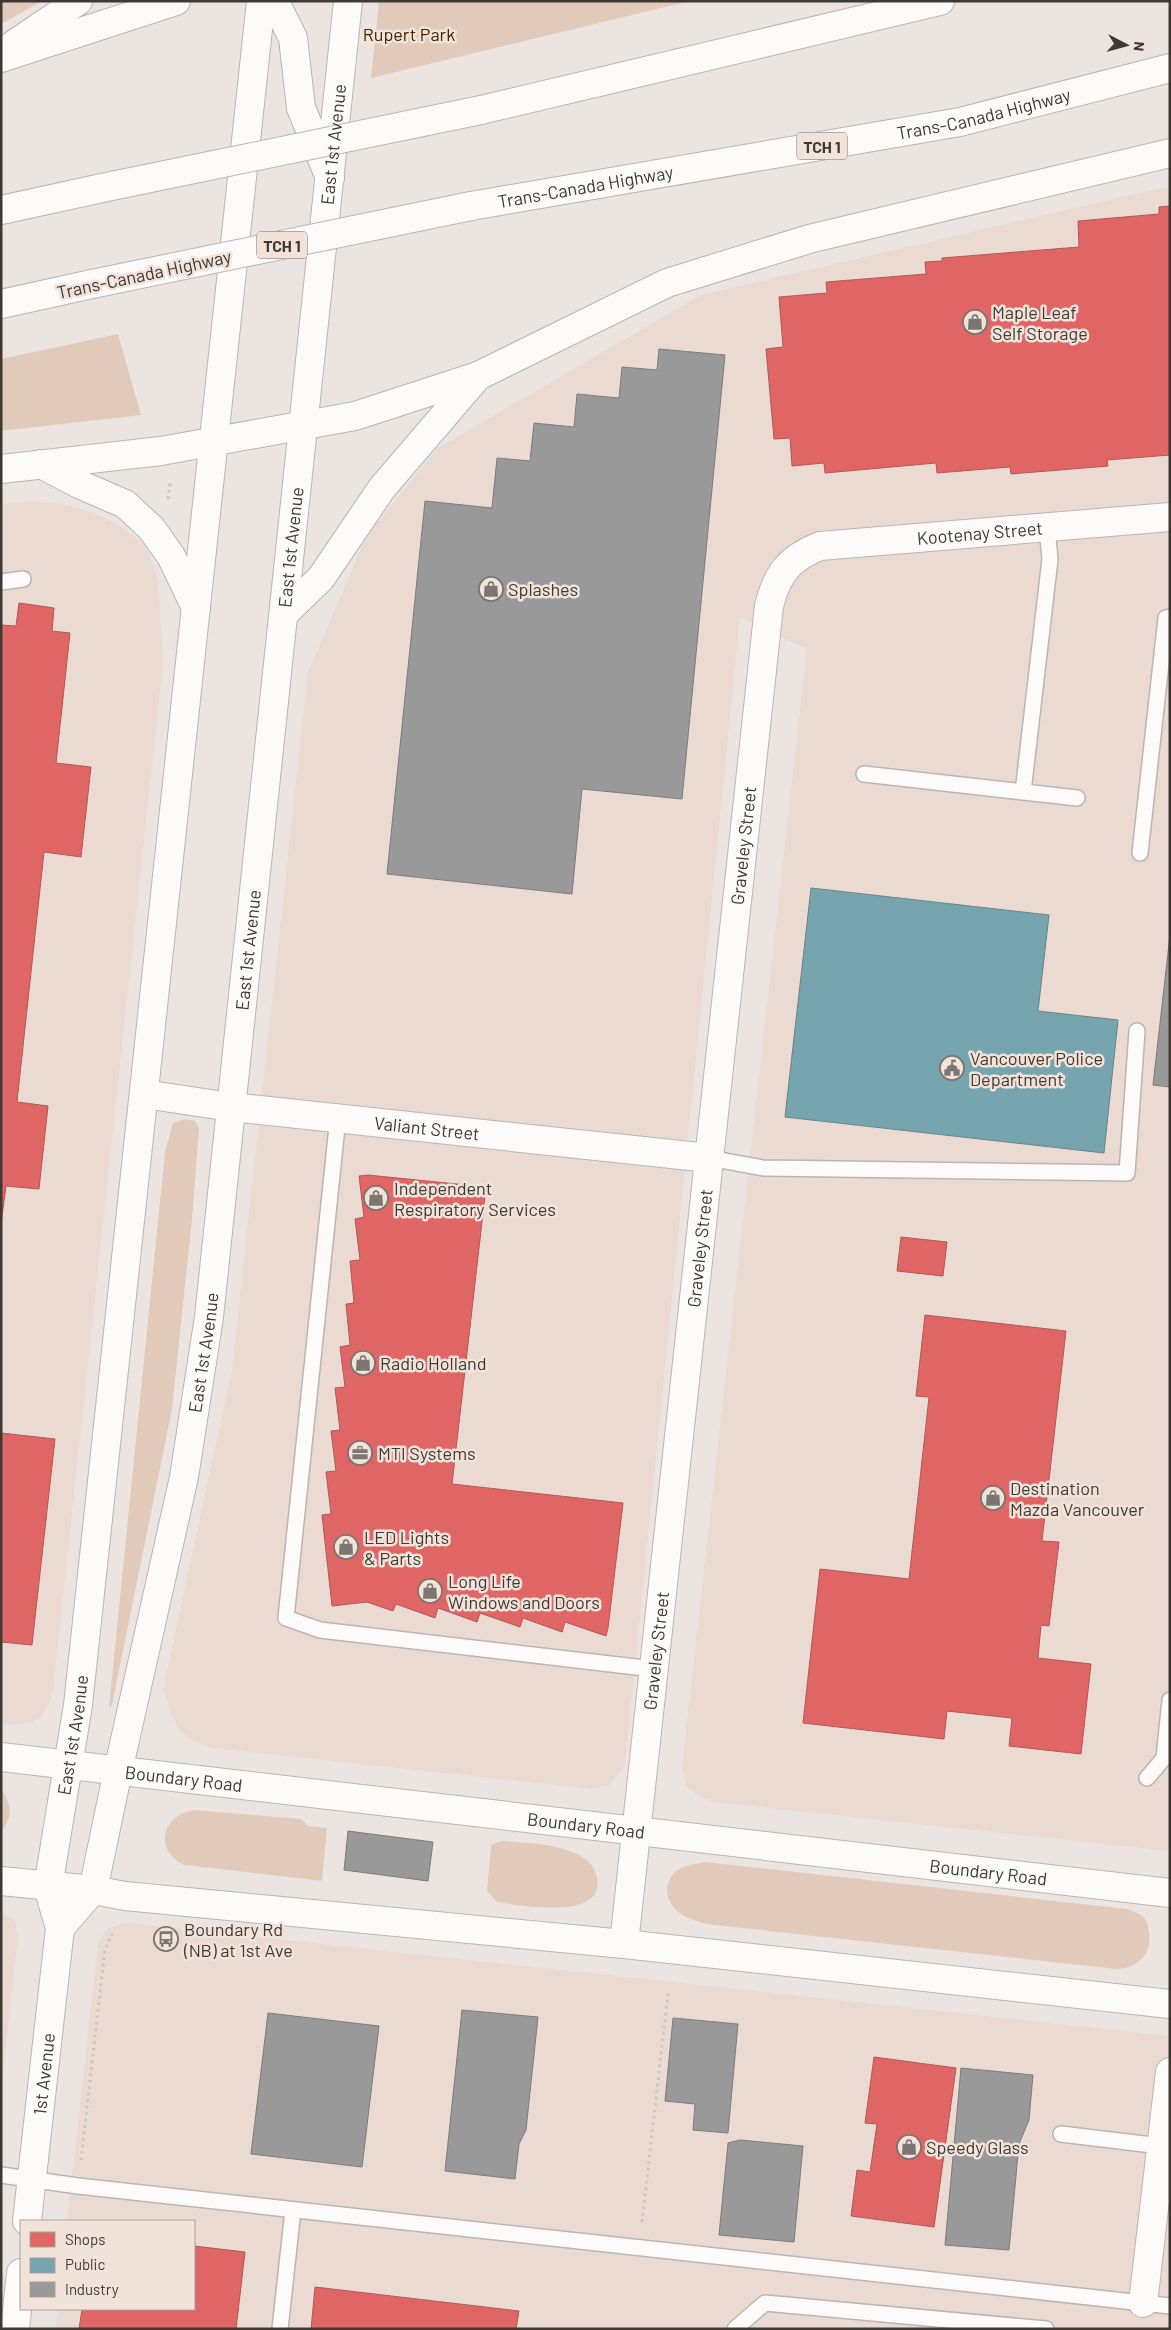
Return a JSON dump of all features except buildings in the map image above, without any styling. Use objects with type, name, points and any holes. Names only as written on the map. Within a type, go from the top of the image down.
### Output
[{"type":"main road","points":[[1,53],[78,1]]},
{"type":"main road","points":[[1,58],[176,1]]},
{"type":"main road","name":"East 1st Avenue","points":[[48,1887],[79,1696],[261,1]]},
{"type":"main road","points":[[271,1],[278,8],[292,38],[301,108],[330,178]]},
{"type":"main road","name":"East 1st Avenue","points":[[94,1890],[118,1771],[184,1478],[209,1317],[348,1]]},
{"type":"main road","points":[[1,210],[481,110],[940,1]]},
{"type":"main road","name":"Trans-Canada Highway","points":[[1,304],[471,206],[960,122],[1170,68]]},
{"type":"main road","points":[[1,469],[161,451],[355,416],[478,376],[668,283],[808,239],[1170,153]]},
{"type":"main road","points":[[284,614],[321,578],[382,488],[478,376]]},
{"type":"main road","points":[[41,464],[81,485],[124,504],[151,528],[171,556],[196,608]]},
{"type":"main road","name":"Kootenay Street","points":[[793,561],[806,552],[820,546],[1170,517]]},
{"type":"main road","name":"Graveley Street","points":[[624,1944],[769,606],[774,586],[782,572],[793,561]]},
{"type":"main road","name":"Valiant Street","points":[[144,1094],[231,1107],[710,1158]]},
{"type":"main road","name":"Boundary Road","points":[[1,1757],[1170,1893]]},
{"type":"main road","points":[[1,1881],[94,1890],[135,1897],[624,1944],[1170,2004]]},
{"type":"main road","name":"1st Avenue","points":[[27,2220],[60,1928],[48,1887]]},
{"type":"main road","points":[[60,1928],[94,1890]]},
{"type":"main road","points":[[1143,2303],[1170,2072]]},
{"type":"main road","points":[[15,2329],[20,2282]]},
{"type":"lane","points":[[1023,792],[1050,559],[1047,528]]},
{"type":"lane","points":[[1,582],[22,579]]},
{"type":"lane","points":[[1140,853],[1166,618],[1170,617]]},
{"type":"lane","points":[[864,774],[1077,798]]},
{"type":"lane","points":[[710,1158],[763,1168],[1127,1173],[1137,1031]]},
{"type":"lane","points":[[338,1117],[286,1618],[320,1630],[653,1669]]},
{"type":"lane","points":[[1146,1778],[1164,1758],[1170,1700]]},
{"type":"lane","points":[[1061,2134],[1162,2146]]},
{"type":"lane","points":[[1,2176],[293,2210],[1170,2306]]},
{"type":"lane","points":[[280,2329],[293,2210]]},
{"type":"lane","points":[[735,2329],[766,2303],[1046,2329]]},
{"type":"path","points":[[168,507],[170,478]]},
{"type":"path","points":[[78,2186],[105,1949],[112,1934]]},
{"type":"path","points":[[639,2247],[668,1993]]},
{"type":"shaded area","points":[[1170,186],[1170,1851],[714,1802],[700,1797],[686,1786],[682,1766],[807,649],[740,617],[625,1764],[609,1785],[593,1789],[213,1748],[193,1741],[179,1730],[171,1714],[164,1691],[165,1681],[232,1370],[308,672],[367,535],[438,448],[701,295]]},
{"type":"shaded area","points":[[34,502],[63,504],[95,514],[117,524],[139,540],[147,549],[158,579],[163,662],[53,1690],[50,1702],[41,1717],[33,1722],[15,1725],[1,1724],[1,504]]},
{"type":"shaded area","points":[[1,1911],[15,1921],[18,1936],[1,2090]]},
{"type":"shaded area","points":[[126,1923],[1170,2036],[1170,2329],[55,2329],[58,2310],[195,2310],[195,2220],[67,2220],[98,1945],[104,1932],[109,1928]]},
{"type":"green space","points":[[1,1],[42,1],[1,24]]},
{"type":"green space","name":"Rupert Park","points":[[379,1],[690,1],[371,78]]},
{"type":"green space","points":[[118,334],[141,415],[1,431],[1,359]]},
{"type":"green space","points":[[185,1119],[195,1121],[199,1128],[192,1219],[172,1409],[112,1705],[109,1707],[165,1152],[173,1123]]},
{"type":"green space","points":[[1,1790],[5,1795],[10,1811],[8,1822],[1,1831]]},
{"type":"green space","points":[[194,1810],[301,1819],[308,1826],[327,1828],[322,1881],[184,1865],[174,1859],[168,1851],[165,1834],[175,1819],[183,1813]]},
{"type":"green space","points":[[501,1841],[546,1845],[564,1849],[581,1856],[591,1865],[596,1873],[596,1892],[588,1901],[575,1906],[558,1908],[497,1902],[487,1891],[491,1845]]},
{"type":"green space","points":[[705,1862],[1127,1909],[1136,1912],[1146,1921],[1149,1933],[1148,1948],[1142,1959],[1137,1963],[1117,1969],[706,1924],[680,1913],[671,1904],[667,1894],[668,1882],[675,1872],[689,1865]]},
{"type":"place","name":"Maple Leaf Self Storage","points":[[975,322]]},
{"type":"place","name":"Splashes","points":[[491,589]]},
{"type":"place","name":"Vancouver Police Department","points":[[952,1068]]},
{"type":"place","name":"Independent Respiratory Services","points":[[376,1198]]},
{"type":"place","name":"Radio Holland","points":[[363,1363]]},
{"type":"place","name":"MTI Systems","points":[[360,1453]]},
{"type":"place","name":"Destination Mazda Vancouver","points":[[993,1498]]},
{"type":"place","name":"LED Lights & Parts","points":[[346,1547]]},
{"type":"place","name":"Long Life Windows and Doors","points":[[430,1591]]},
{"type":"place","name":"Boundary Rd (NB) at 1st Ave","points":[[166,1939]]},
{"type":"place","name":"Speedy Glass","points":[[909,2147]]}]
